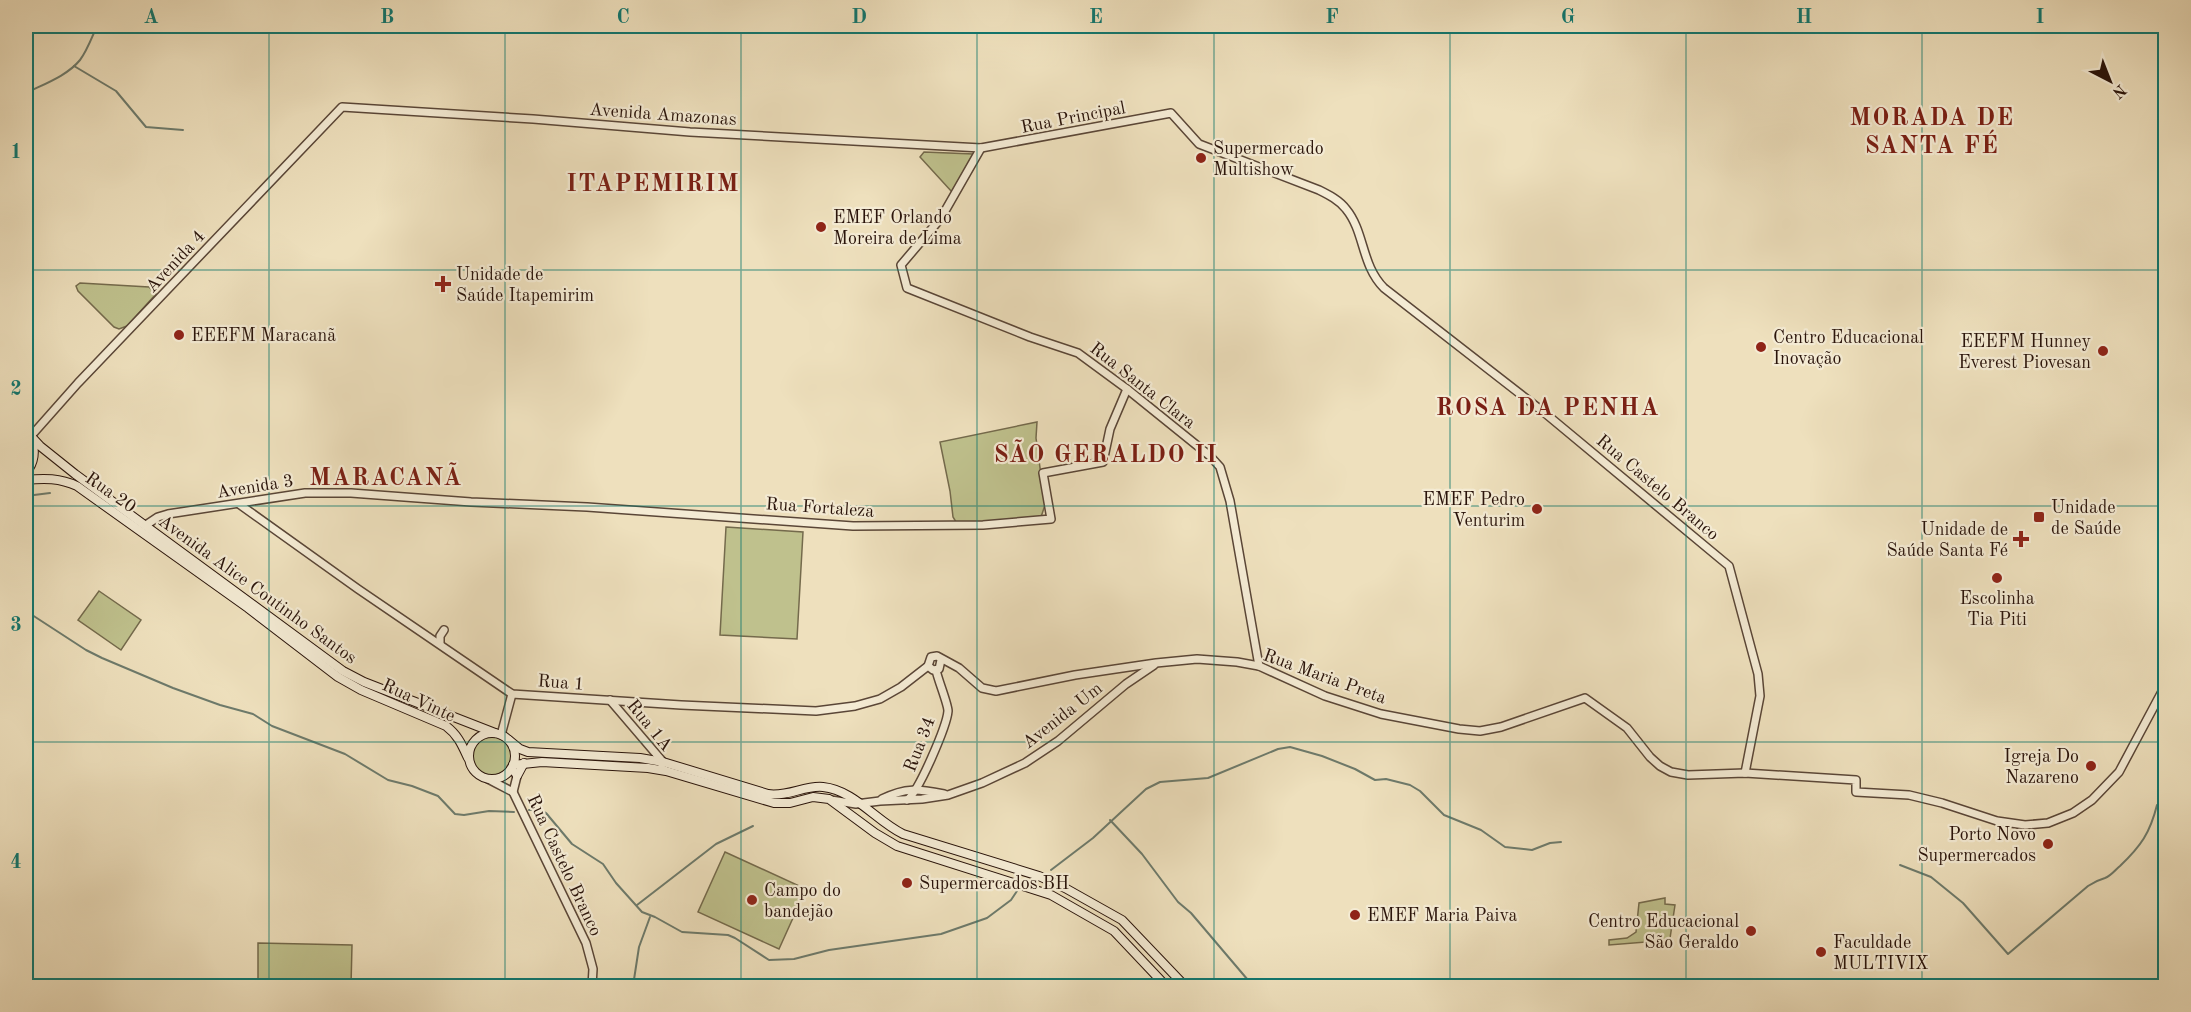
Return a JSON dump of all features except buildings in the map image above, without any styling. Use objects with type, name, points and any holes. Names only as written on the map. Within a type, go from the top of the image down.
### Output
[{"type":"main road","points":[[26,473],[33,462],[34,453],[28,434]]},
{"type":"main road","name":"Avenida Alice Coutinho Santos","points":[[28,434],[144,529],[351,676],[498,734]]},
{"type":"main road","name":"Rua 20","points":[[26,480],[51,479],[71,483],[144,529]]},
{"type":"main road","name":"Rua Vinte","points":[[144,529],[338,677],[361,690],[446,726],[461,742],[468,758]]},
{"type":"main road","points":[[508,740],[515,756],[512,767],[505,775],[497,779],[488,779],[478,775],[471,768],[468,758],[473,742],[479,736],[498,734],[508,740],[520,749],[537,753],[640,759],[774,804],[790,803],[813,797],[829,799],[875,833],[897,846],[1042,891],[1102,923],[1119,935],[1167,987]]},
{"type":"main road","points":[[512,767],[524,763],[542,762],[662,766],[768,794],[785,795],[814,787],[843,793],[882,823],[903,834],[1047,879],[1108,911],[1128,926],[1185,987]]},
{"type":"main road","points":[[517,776],[524,763]]},
{"type":"street","name":"Avenida Amazonas","points":[[342,107],[684,131],[981,148]]},
{"type":"street","name":"Avenida 4","points":[[28,434],[342,107]]},
{"type":"street","name":"Rua Principal","points":[[981,148],[1171,113],[1199,144],[1320,190],[1336,200],[1347,210],[1355,225],[1374,276]]},
{"type":"street","name":"Rua Santa Clara","points":[[981,148],[941,218],[901,265],[907,288],[1030,337],[1078,353],[1210,456],[1220,467],[1230,501],[1259,666]]},
{"type":"street","name":"Rua Castelo Branco","points":[[1374,276],[1384,288],[1546,414],[1729,566],[1758,674],[1760,696],[1745,773]]},
{"type":"street","name":"Rua Fortaleza","points":[[587,507],[862,526],[983,525],[1051,519],[1043,473],[1103,462],[1110,429],[1127,389]]},
{"type":"street","name":"Avenida 3","points":[[144,529],[158,517],[168,514],[305,493],[351,493],[471,502],[587,507]]},
{"type":"street","name":"Rua 1","points":[[239,504],[512,694],[826,710],[855,706],[880,699],[901,687],[928,666]]},
{"type":"street","points":[[440,643],[440,636],[444,630]]},
{"type":"street","points":[[934,656],[941,660],[941,667],[936,670],[928,666],[929,660],[934,656]]},
{"type":"street","name":"Rua Maria Preta","points":[[941,660],[959,668],[982,688],[996,691],[1075,675],[1197,658],[1259,666],[1325,696],[1381,714],[1469,730],[1501,727],[1585,698],[1627,728],[1650,757],[1671,772],[1688,775],[1745,773]]},
{"type":"street","name":"Avenida Um","points":[[829,799],[859,804],[905,801],[948,795],[982,783],[1025,763],[1058,741],[1126,684],[1156,663]]},
{"type":"street","name":"Rua 34","points":[[918,789],[933,755],[948,710],[936,670]]},
{"type":"street","points":[[1745,773],[1856,780],[1856,792],[1909,795],[1997,821],[2025,825],[2048,823],[2073,813],[2092,800],[2119,772],[2166,684]]},
{"type":"street","points":[[498,734],[512,694]]},
{"type":"street","name":"Rua 1A","points":[[610,700],[662,766]]},
{"type":"street","name":"Rua Castelo Branco","points":[[512,767],[517,776],[513,792]]},
{"type":"street","name":"Rua Castelo Branco","points":[[488,779],[513,792],[586,943],[593,969],[592,987]]},
{"type":"street","points":[[905,801],[918,789]]},
{"type":"street","name":"Avenida Um","points":[[880,801],[903,790],[918,789],[948,795]]},
{"type":"green space","points":[[924,152],[973,154],[952,192],[920,157]]},
{"type":"green space","points":[[80,283],[149,287],[156,294],[127,326],[119,329],[114,327],[78,291],[76,286]]},
{"type":"green space","points":[[1037,422],[1036,438],[1045,505],[1041,517],[1010,523],[956,522],[953,517],[940,442]]},
{"type":"green space","points":[[726,527],[803,532],[797,639],[720,635]]},
{"type":"green space","points":[[99,591],[141,620],[121,650],[78,620]]},
{"type":"green space","points":[[491,736],[499,737],[505,742],[510,748],[510,764],[505,770],[499,775],[491,776],[483,775],[477,770],[472,764],[471,756],[472,748],[477,742],[483,737]]},
{"type":"green space","name":"Campo do bandejão","points":[[725,852],[806,889],[779,949],[698,912]]},
{"type":"green space","points":[[1665,898],[1665,904],[1675,905],[1669,945],[1646,942],[1609,945],[1609,940],[1627,938],[1636,932],[1639,903]]},
{"type":"green space","points":[[258,943],[352,945],[351,986],[258,986]]},
{"type":"waterway","points":[[26,93],[75,66],[85,52],[97,26]]},
{"type":"waterway","points":[[74,66],[116,91],[146,127],[183,130]]},
{"type":"waterway","points":[[26,496],[50,493]]},
{"type":"waterway","points":[[26,611],[102,658],[173,688],[253,714],[272,726],[345,754],[388,780],[438,796],[455,814],[489,811],[514,812]]},
{"type":"waterway","points":[[1051,870],[1093,838],[1146,789],[1160,782],[1208,778],[1278,749],[1290,747],[1322,756],[1375,780],[1386,779],[1410,785],[1420,791],[1444,815],[1481,830],[1505,847],[1532,850],[1550,843],[1561,842]]},
{"type":"waterway","points":[[1900,865],[1931,877],[1963,903],[2008,954],[2088,886],[2109,876],[2127,859],[2148,831],[2157,805]]},
{"type":"waterway","points":[[529,810],[539,809],[546,813],[572,844],[603,864],[616,883],[642,912],[682,932],[728,935],[769,960],[794,959],[829,950],[941,934],[987,918],[1011,900],[1017,891]]},
{"type":"waterway","points":[[1110,820],[1142,854],[1178,902],[1191,913],[1253,986]]},
{"type":"waterway","points":[[637,905],[716,844],[753,826]]},
{"type":"waterway","points":[[633,986],[639,947],[650,917]]},
{"type":"place","name":"Supermercado Multishow","points":[[1201,158]]},
{"type":"place","name":"EMEF Orlando Moreira de Lima","points":[[821,227]]},
{"type":"place","name":"Unidade de Saúde Itapemirim","points":[[443,284]]},
{"type":"place","name":"EEEFM Maracanã","points":[[179,335]]},
{"type":"place","name":"Centro Educacional Inovação","points":[[1761,347]]},
{"type":"place","name":"EEEFM Hunney Everest Piovesan","points":[[2103,351]]},
{"type":"place","name":"EMEF Pedro Venturim","points":[[1537,509]]},
{"type":"place","name":"Unidade de Saúde","points":[[2039,517]]},
{"type":"place","name":"Unidade de Saúde Santa Fé","points":[[2021,539]]},
{"type":"place","name":"Escolinha Tia Piti","points":[[1997,578]]},
{"type":"place","name":"Igreja Do Nazareno","points":[[2091,766]]},
{"type":"place","name":"Porto Novo Supermercados","points":[[2048,844]]},
{"type":"place","name":"Supermercados BH","points":[[907,883]]},
{"type":"place","name":"Campo do bandejão","points":[[752,900]]},
{"type":"place","name":"EMEF Maria Paiva","points":[[1355,915]]},
{"type":"place","name":"Centro Educacional São Geraldo","points":[[1751,931]]},
{"type":"place","name":"Faculdade MULTIVIX","points":[[1821,952]]},
{"type":"district","name":"MORADA DE SANTA FÉ","points":[[1932,131]]},
{"type":"district","name":"ITAPEMIRIM","points":[[653,183]]},
{"type":"district","name":"ROSA DA PENHA","points":[[1548,407]]},
{"type":"district","name":"SÃO GERALDO II","points":[[1106,454]]},
{"type":"district","name":"MARACANÃ","points":[[386,477]]}]
